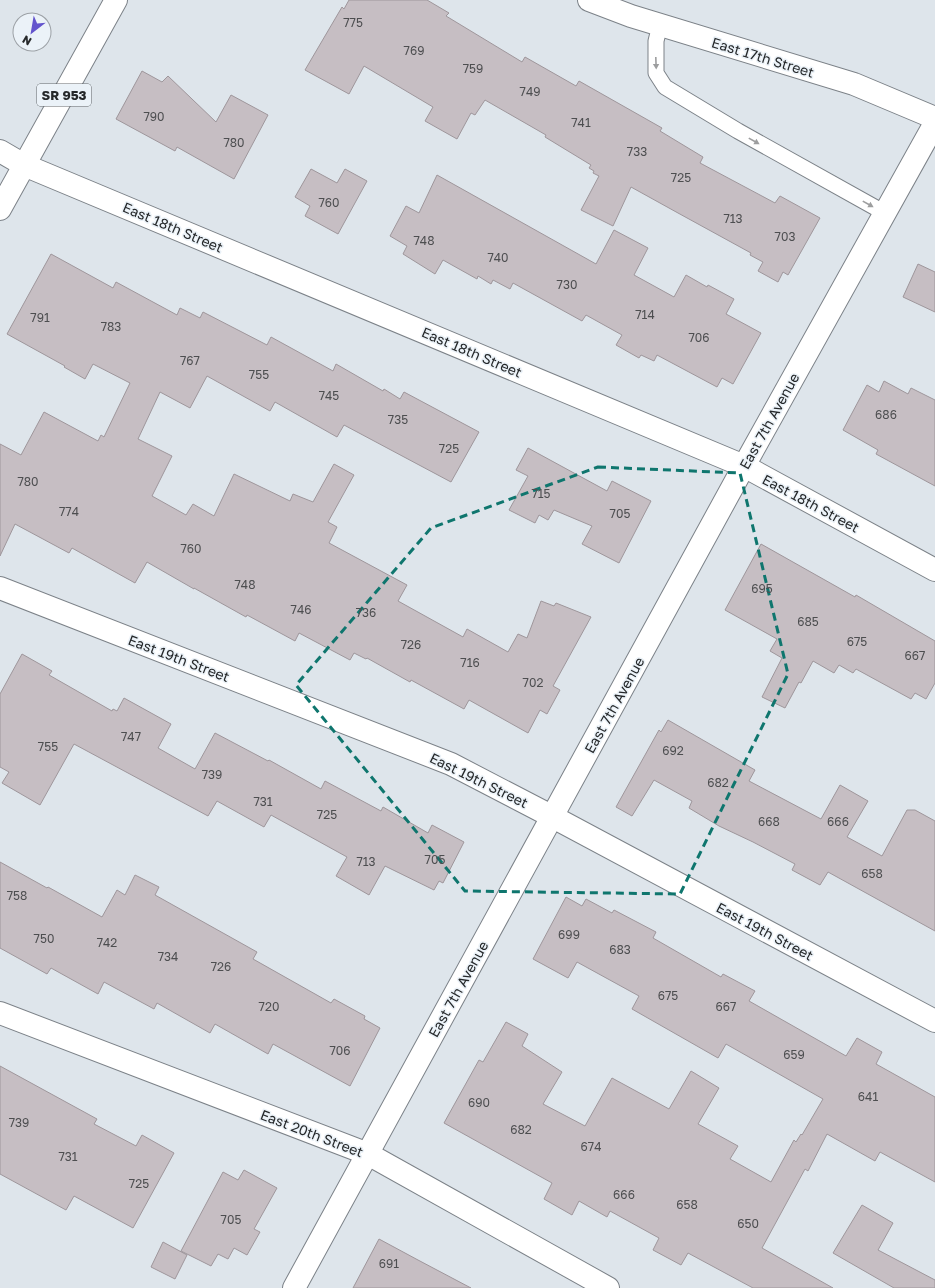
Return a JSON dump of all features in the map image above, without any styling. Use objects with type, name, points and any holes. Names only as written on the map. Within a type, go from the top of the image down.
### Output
[{"type":"street","name":"SR 953","points":[[0,209],[116,0]]},
{"type":"street","name":"East 17th Street","points":[[589,0],[631,16],[854,84],[935,118]]},
{"type":"street","name":"East 7th Avenue","points":[[294,1288],[744,466],[935,123]]},
{"type":"street","name":"East 18th Street","points":[[0,151],[24,165],[744,466],[935,570]]},
{"type":"street","name":"East 19th Street","points":[[0,588],[451,764],[553,817],[935,1022]]},
{"type":"street","name":"East 20th Street","points":[[0,1013],[368,1154],[608,1288]]},
{"type":"lane","points":[[660,25],[656,41],[656,73],[666,87],[738,132],[885,213]]},
{"type":"highlighted area","points":[[598,467],[740,473],[788,674],[680,894],[465,891],[296,685],[431,528]]},
{"type":"building","points":[[349,0],[427,0],[449,13],[446,16],[522,62],[525,57],[576,86],[579,81],[662,128],[660,131],[703,157],[700,163],[775,203],[780,196],[820,218],[788,275],[783,272],[778,282],[758,271],[763,262],[750,255],[751,253],[631,187],[613,226],[581,210],[599,176],[593,173],[594,171],[589,168],[591,165],[545,137],[546,135],[485,100],[475,115],[471,113],[457,139],[425,121],[433,107],[364,66],[349,94],[305,70],[342,7],[344,9]]},
{"type":"building","points":[[142,71],[162,82],[168,76],[216,122],[231,95],[268,115],[234,179],[177,147],[175,151],[116,119]]},
{"type":"building","points":[[311,169],[337,183],[345,169],[367,181],[338,234],[305,216],[310,206],[295,197]]},
{"type":"building","points":[[437,175],[596,264],[614,230],[648,248],[634,275],[674,297],[686,275],[707,287],[708,285],[734,299],[726,314],[761,333],[733,384],[722,378],[717,387],[657,355],[654,361],[641,355],[639,358],[616,345],[622,335],[586,315],[582,321],[513,283],[510,289],[493,280],[491,284],[478,276],[477,279],[443,260],[435,274],[403,254],[407,246],[390,236],[406,206],[419,213]]},
{"type":"building","points":[[51,254],[113,288],[116,282],[177,315],[180,308],[200,318],[203,312],[267,345],[271,337],[333,371],[336,364],[400,399],[404,392],[479,432],[451,482],[344,425],[337,437],[275,402],[270,411],[207,376],[190,408],[160,392],[138,439],[172,456],[152,496],[186,515],[193,504],[214,516],[234,474],[290,501],[293,494],[313,502],[334,464],[354,475],[328,522],[337,527],[329,543],[407,585],[398,601],[463,637],[467,629],[508,652],[518,634],[527,638],[541,601],[554,606],[556,603],[591,617],[553,686],[560,690],[547,714],[540,710],[528,733],[469,700],[464,709],[411,680],[410,682],[367,658],[366,659],[354,653],[350,660],[299,633],[295,641],[247,615],[246,617],[147,562],[135,583],[72,548],[69,553],[15,524],[0,556],[0,444],[21,455],[44,412],[98,441],[101,435],[104,437],[130,383],[93,364],[85,379],[64,367],[65,366],[7,334]]},
{"type":"building","points":[[918,264],[935,272],[935,312],[903,297]]},
{"type":"building","points":[[884,381],[908,394],[911,388],[935,400],[935,486],[876,454],[878,450],[843,430],[867,385],[879,392]]},
{"type":"building","points":[[528,448],[607,491],[612,481],[651,501],[619,563],[582,544],[592,526],[554,510],[548,520],[539,515],[535,523],[509,510],[528,476],[516,470]]},
{"type":"building","points":[[761,544],[855,597],[856,595],[935,641],[935,683],[926,699],[915,693],[911,699],[856,669],[853,673],[839,665],[834,673],[813,661],[801,683],[799,682],[785,708],[762,697],[782,658],[770,651],[777,639],[725,610]]},
{"type":"building","points":[[22,654],[52,671],[49,675],[112,711],[113,709],[117,711],[124,698],[171,724],[158,748],[195,769],[215,733],[268,761],[269,760],[321,789],[325,781],[381,811],[383,807],[428,833],[432,825],[464,842],[443,883],[439,881],[434,890],[385,866],[369,895],[336,876],[347,857],[271,815],[264,827],[217,801],[208,816],[74,744],[40,805],[2,783],[9,772],[0,767],[0,694]]},
{"type":"building","points":[[668,720],[755,770],[749,781],[821,819],[840,785],[868,801],[847,837],[882,856],[907,810],[915,810],[935,821],[935,931],[828,872],[820,885],[792,870],[795,864],[719,826],[689,808],[692,801],[654,780],[632,816],[616,807],[659,730],[661,732]]},
{"type":"building","points":[[0,862],[102,917],[117,890],[125,895],[135,875],[159,887],[155,895],[257,952],[253,959],[331,1003],[334,999],[365,1016],[364,1019],[380,1028],[350,1086],[273,1044],[268,1054],[215,1024],[210,1033],[157,1003],[154,1009],[104,982],[98,994],[51,968],[47,974],[0,948]]},
{"type":"building","points":[[566,897],[582,906],[586,899],[612,913],[614,910],[656,932],[653,938],[721,977],[723,974],[755,991],[749,1001],[846,1056],[857,1038],[882,1052],[876,1064],[935,1097],[935,1182],[880,1152],[875,1161],[827,1134],[808,1171],[805,1169],[762,1248],[833,1288],[753,1288],[688,1253],[681,1265],[653,1250],[659,1238],[610,1211],[607,1217],[579,1201],[572,1215],[544,1199],[552,1183],[444,1123],[479,1060],[483,1062],[506,1022],[528,1034],[522,1046],[562,1072],[543,1104],[585,1126],[612,1078],[669,1109],[691,1071],[719,1088],[698,1124],[738,1146],[730,1159],[771,1182],[794,1140],[796,1142],[801,1134],[802,1135],[823,1099],[726,1044],[718,1058],[632,1009],[639,996],[577,962],[568,978],[533,959]]},
{"type":"building","points":[[0,1066],[97,1119],[94,1124],[136,1146],[142,1135],[174,1153],[133,1228],[74,1196],[66,1210],[0,1174]]},
{"type":"building","points":[[244,1170],[277,1188],[254,1229],[260,1232],[247,1255],[234,1248],[228,1259],[218,1254],[211,1266],[181,1251],[223,1172],[238,1180]]},
{"type":"building","points":[[862,1205],[893,1223],[878,1250],[935,1280],[935,1288],[894,1288],[833,1253]]},
{"type":"building","points":[[379,1239],[418,1260],[471,1288],[353,1288]]},
{"type":"building","points":[[163,1242],[187,1255],[175,1279],[151,1267]]}]
